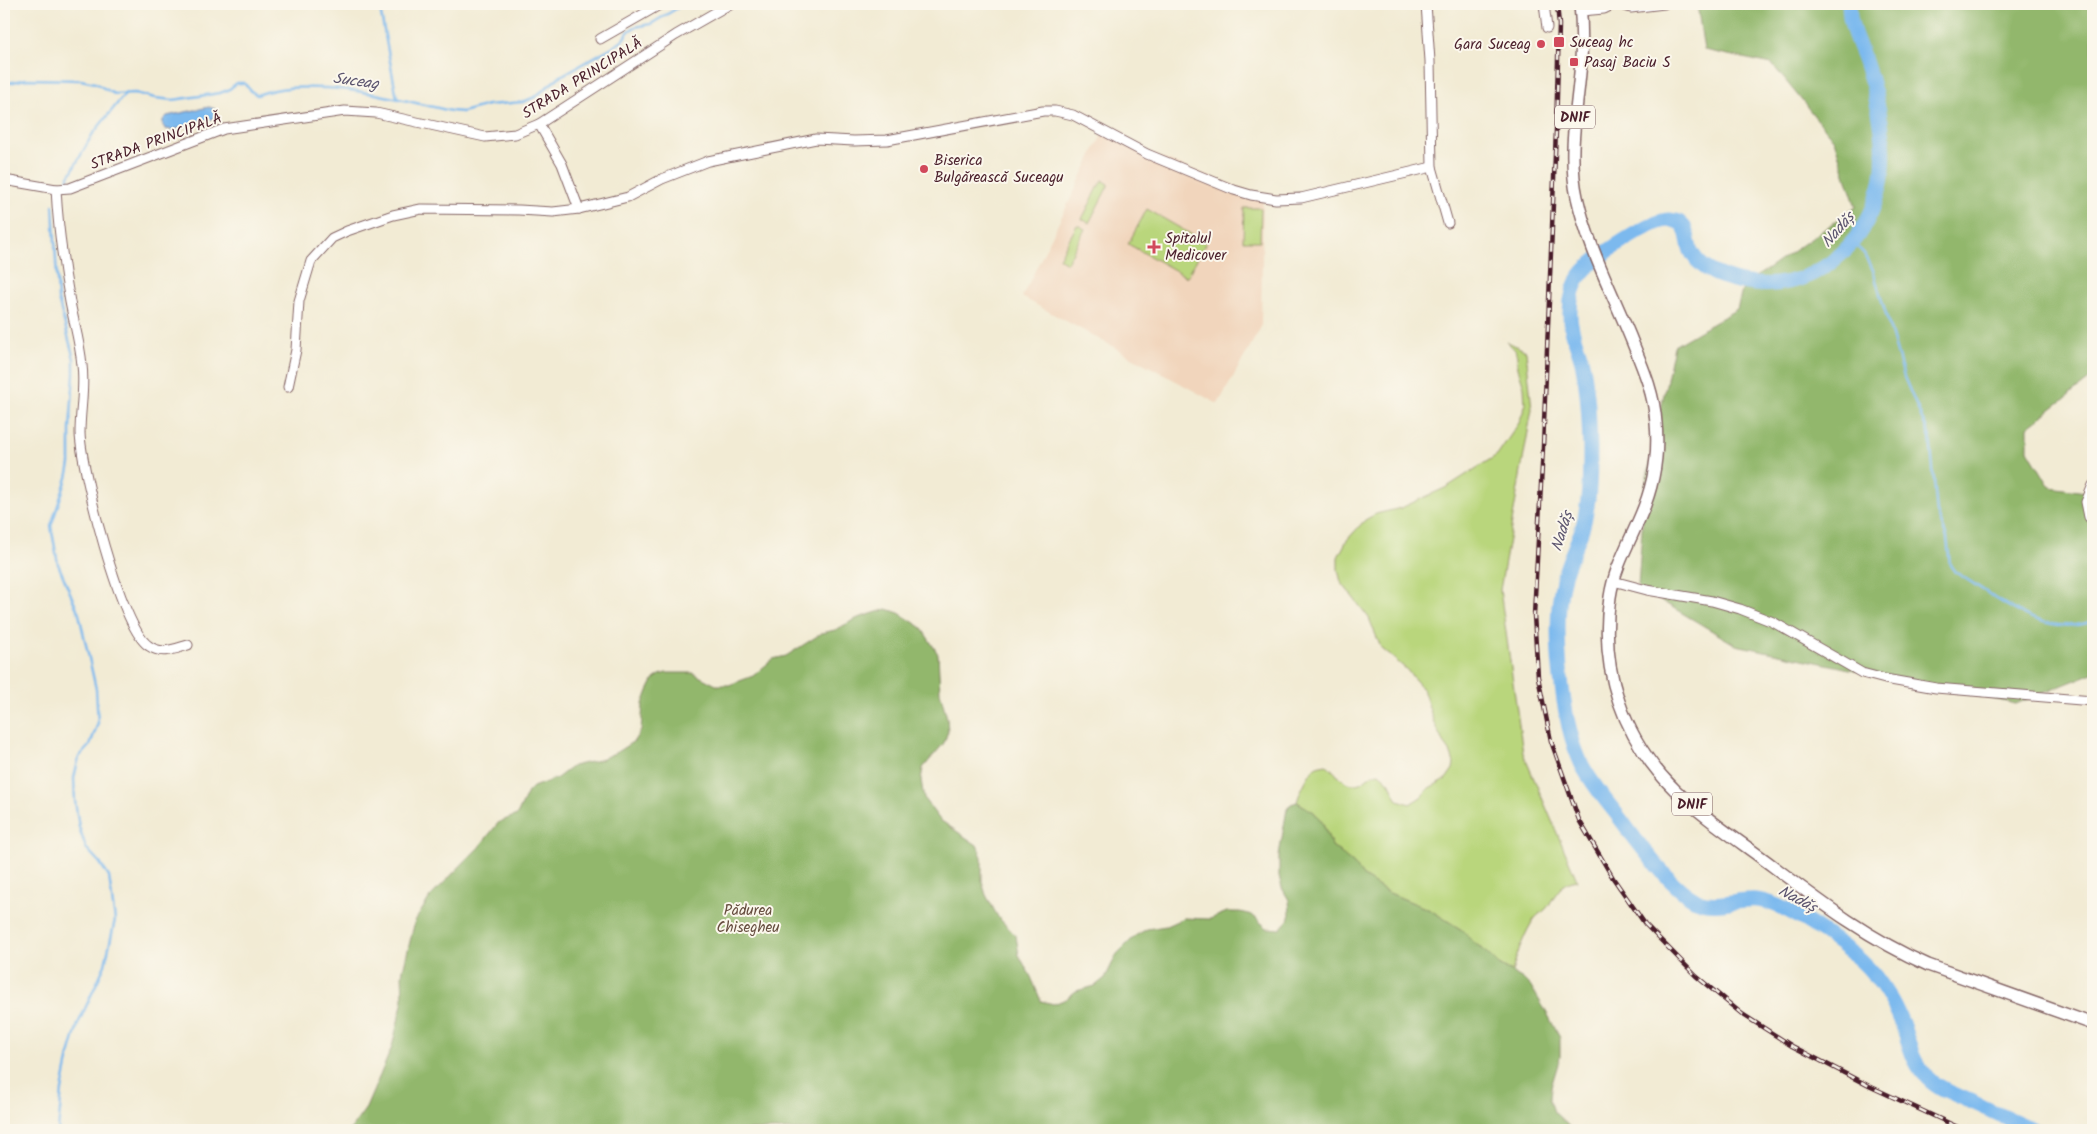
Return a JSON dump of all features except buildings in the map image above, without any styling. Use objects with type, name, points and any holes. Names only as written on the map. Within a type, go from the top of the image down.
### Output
[{"type":"main road","name":"DN1F","points":[[1581,7],[1581,63],[1574,119],[1573,165],[1576,196],[1586,229],[1642,363],[1653,398],[1656,425],[1656,457],[1649,492],[1613,581],[1608,612],[1608,644],[1615,691],[1634,737],[1653,766],[1677,792],[1794,882],[1865,933],[1890,948],[1943,972],[2093,1024]]},
{"type":"street","points":[[600,39],[662,4]]},
{"type":"street","name":"STRADA PRINCIPALĂ","points":[[4,180],[56,189],[70,188],[224,128],[345,111],[376,113],[485,137],[507,136],[539,124],[676,34],[730,4]]},
{"type":"street","points":[[1426,4],[1430,61],[1432,167],[1448,223]]},
{"type":"street","points":[[1544,4],[1547,28]]},
{"type":"street","points":[[1581,7],[1604,9],[1614,4]]},
{"type":"street","points":[[1619,4],[1631,8],[1664,4]]},
{"type":"street","points":[[288,387],[296,350],[299,301],[311,261],[332,238],[377,220],[412,210],[484,209],[553,212],[578,209],[628,197],[662,179],[708,161],[816,138],[854,141],[887,140],[1043,111],[1055,111],[1073,115],[1147,154],[1234,190],[1276,200],[1301,198],[1432,167]]},
{"type":"street","points":[[539,124],[565,170],[578,209]]},
{"type":"street","points":[[56,189],[62,259],[83,368],[80,433],[83,458],[93,507],[111,571],[141,640],[156,650],[166,652],[188,645]]},
{"type":"street","points":[[2093,485],[2086,502],[2089,517],[2093,520]]},
{"type":"street","points":[[1613,581],[1740,609],[1773,622],[1862,673],[1885,679],[1936,688],[2093,701]]},
{"type":"shaded area","name":"Spitalul Medicover","points":[[1104,131],[1130,146],[1263,197],[1261,327],[1218,404],[1022,297]]},
{"type":"green space","points":[[1697,4],[2093,4],[2093,377],[2028,427],[2028,450],[2050,487],[2093,493],[2093,673],[2016,704],[1736,645],[1638,587],[1645,486],[1674,346],[1737,309],[1744,284],[1856,207],[1834,140],[1772,64],[1704,50]]},
{"type":"green space","points":[[1102,180],[1109,184],[1089,223],[1082,219]]},
{"type":"green space","points":[[1244,208],[1261,208],[1260,241],[1243,241]]},
{"type":"green space","points":[[1147,209],[1206,243],[1187,277],[1128,244]]},
{"type":"green space","points":[[1077,225],[1085,229],[1067,263],[1059,258]]},
{"type":"green space","points":[[1506,341],[1526,351],[1532,409],[1500,590],[1523,753],[1577,880],[1563,886],[1548,907],[1531,923],[1518,952],[1512,972],[1499,965],[1470,940],[1462,930],[1430,910],[1387,892],[1365,878],[1353,863],[1332,846],[1322,822],[1314,812],[1297,802],[1309,775],[1314,768],[1320,765],[1326,764],[1342,779],[1351,784],[1362,782],[1372,775],[1379,773],[1389,782],[1398,800],[1410,804],[1421,797],[1429,788],[1446,779],[1453,769],[1454,763],[1450,751],[1434,723],[1423,689],[1406,669],[1381,648],[1369,618],[1341,582],[1338,570],[1338,557],[1347,540],[1365,520],[1376,514],[1401,508],[1447,487],[1497,455],[1519,423],[1525,406],[1524,387],[1518,368],[1517,356],[1515,350]]},
{"type":"green space","name":"Pădurea Chisegheu","points":[[887,609],[899,613],[921,627],[938,654],[940,692],[947,718],[948,731],[944,743],[923,768],[921,780],[924,799],[940,820],[977,845],[982,857],[982,882],[986,895],[998,917],[1016,936],[1019,955],[1041,1001],[1054,1004],[1066,999],[1076,991],[1095,986],[1105,978],[1117,954],[1135,936],[1147,929],[1166,926],[1184,918],[1210,919],[1227,912],[1240,912],[1252,915],[1267,928],[1280,929],[1288,920],[1290,914],[1289,900],[1282,888],[1279,876],[1279,855],[1287,809],[1291,804],[1297,802],[1314,812],[1322,822],[1332,846],[1353,863],[1365,878],[1387,892],[1430,910],[1462,930],[1499,965],[1523,979],[1532,988],[1560,1038],[1560,1057],[1551,1087],[1550,1100],[1554,1112],[1573,1130],[350,1130],[366,1108],[392,1047],[403,1000],[402,974],[415,921],[430,897],[479,847],[499,822],[517,815],[528,792],[533,787],[557,778],[573,766],[599,760],[617,752],[634,741],[641,730],[643,704],[648,691],[654,679],[660,675],[666,673],[693,673],[716,685],[729,685],[753,676],[773,659],[786,656],[822,633],[835,630],[858,618]]},
{"type":"water","points":[[209,107],[215,109],[215,116],[212,119],[172,130],[166,129],[163,126],[163,120],[167,116]]},
{"type":"waterway","points":[[379,4],[397,98]]},
{"type":"waterway","name":"Suceag","points":[[4,84],[26,79],[81,80],[95,83],[114,94],[135,93],[173,100],[220,93],[237,83],[244,83],[257,95],[300,87],[326,88],[373,94],[462,112],[488,105],[523,102],[535,97],[559,77],[621,42],[629,31],[635,27],[651,24],[684,4]]},
{"type":"waterway","name":"Nadăș","points":[[1849,4],[1852,26],[1870,76],[1878,107],[1884,155],[1880,187],[1871,212],[1858,235],[1842,254],[1822,268],[1800,279],[1776,284],[1751,284],[1724,277],[1705,267],[1691,251],[1684,227],[1676,221],[1670,220],[1650,226],[1611,249],[1583,272],[1575,286],[1570,318],[1586,383],[1590,468],[1588,501],[1584,522],[1563,580],[1560,599],[1558,622],[1560,674],[1564,700],[1575,747],[1582,765],[1598,790],[1641,847],[1669,879],[1698,901],[1712,904],[1750,900],[1768,902],[1820,930],[1853,954],[1876,977],[1898,1014],[1918,1065],[1931,1081],[1948,1091],[2034,1130]]},
{"type":"waterway","points":[[67,180],[92,135],[125,94]]},
{"type":"waterway","points":[[53,205],[58,299],[74,359],[74,374],[70,428],[70,464],[51,526],[58,564],[79,614],[96,689],[98,723],[90,745],[79,757],[74,778],[79,827],[86,848],[100,863],[109,877],[115,920],[105,965],[78,1024],[69,1055],[62,1090],[58,1130]]},
{"type":"waterway","points":[[1850,243],[1864,254],[1873,270],[1904,377],[1930,437],[1937,513],[1947,538],[1950,565],[1955,572],[2020,613],[2056,625],[2074,625],[2093,621]]},
{"type":"railway","points":[[1557,4],[1559,25],[1556,130],[1534,615],[1538,677],[1551,741],[1579,820],[1613,878],[1645,924],[1696,976],[1742,1014],[1792,1046],[1869,1086],[1964,1130]]},
{"type":"place","name":"Suceag hc","points":[[1559,42]]},
{"type":"place","name":"Gara Suceag","points":[[1541,44]]},
{"type":"place","name":"Pasaj Baciu S","points":[[1574,62]]},
{"type":"place","name":"Biserica Bulgărească Suceagu","points":[[924,169]]},
{"type":"place","name":"Spitalul Medicover","points":[[1154,247]]}]
